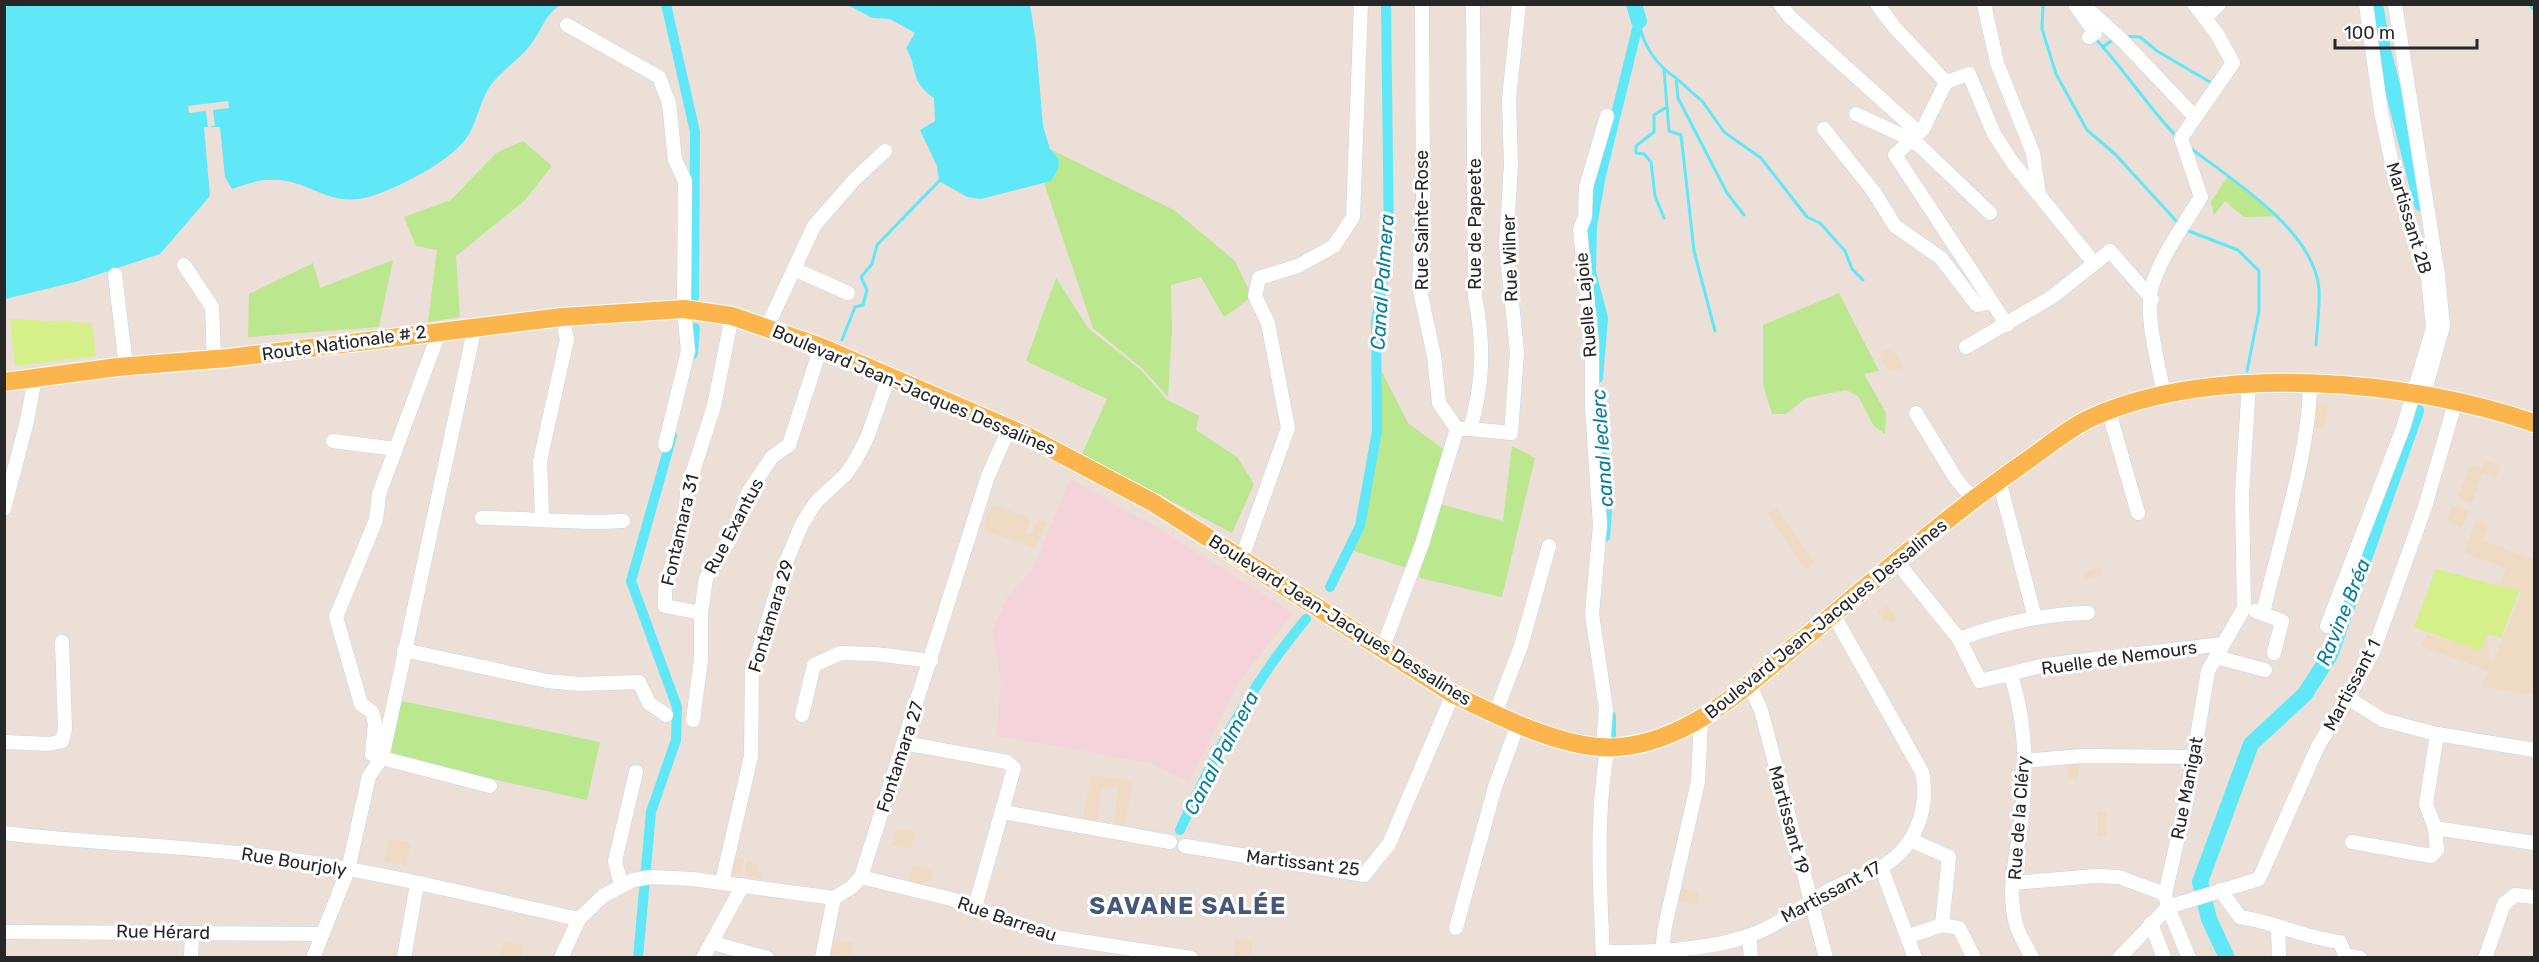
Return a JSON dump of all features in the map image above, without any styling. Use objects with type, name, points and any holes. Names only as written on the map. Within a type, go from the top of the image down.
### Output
[{"type":"main road","name":"Boulevard Jean-Jacques Dessalines","points":[[684,309],[732,316],[767,327],[821,347],[1027,436],[1152,502],[1347,628],[1383,647],[1453,694],[1518,724],[1561,739],[1606,747],[1634,745],[1701,720],[1749,684],[1999,480],[2092,417],[2164,395],[2249,383],[2310,385],[2456,400],[2535,423]]},
{"type":"main road","name":"Route Nationale # 2","points":[[4,382],[126,366],[214,359],[475,326],[562,317],[684,309]]},
{"type":"street","points":[[1241,560],[1288,428],[1268,323],[1255,296],[1259,278],[1298,266],[1334,246],[1353,217],[1361,4]]},
{"type":"street","name":"Rue Sainte-Rose","points":[[1422,4],[1423,201],[1419,286],[1434,356],[1439,403],[1464,429]]},
{"type":"street","name":"Rue de Papeete","points":[[1383,647],[1464,429],[1480,395],[1483,371],[1480,321],[1475,296],[1473,4]]},
{"type":"street","name":"Rue Wilner","points":[[1464,429],[1511,433],[1517,352],[1506,245],[1510,165],[1509,99],[1518,4]]},
{"type":"street","points":[[1780,4],[1790,17],[1990,213]]},
{"type":"street","points":[[1877,4],[1895,28],[1946,82]]},
{"type":"street","points":[[1984,4],[1997,63],[2033,153],[2039,196]]},
{"type":"street","points":[[2075,4],[2092,35]]},
{"type":"street","points":[[2082,4],[2118,37],[2195,117]]},
{"type":"street","points":[[2164,395],[2151,326],[2151,288],[2162,261],[2201,197],[2181,138],[2233,63],[2194,4]]},
{"type":"street","points":[[2205,18],[2219,4]]},
{"type":"street","name":"Martissant 2B","points":[[2327,626],[2403,428],[2419,395],[2433,328],[2428,278],[2394,173],[2381,112],[2366,4]]},
{"type":"street","points":[[2395,4],[2437,264],[2444,326],[2419,395]]},
{"type":"street","points":[[567,25],[659,77],[669,103],[675,160],[685,181],[684,309],[688,351],[665,445]]},
{"type":"street","points":[[2007,325],[1895,155],[1923,129],[1946,82],[1969,75],[1994,134],[2039,196],[2094,263]]},
{"type":"street","points":[[1856,114],[1915,137]]},
{"type":"street","name":"Ruelle Lajoie","points":[[1603,955],[1598,863],[1602,777],[1606,747],[1606,709],[1592,614],[1600,525],[1592,407],[1592,343],[1580,230],[1585,216],[1586,187],[1607,116]]},
{"type":"street","points":[[1824,129],[1874,192],[1894,225],[1941,258],[1977,305],[1992,302]]},
{"type":"street","points":[[767,327],[814,226],[854,180],[885,151]]},
{"type":"street","points":[[1966,347],[2052,297],[2110,251],[2152,299]]},
{"type":"street","points":[[184,265],[212,307],[214,359]]},
{"type":"street","points":[[794,269],[848,293]]},
{"type":"street","points":[[115,275],[126,366]]},
{"type":"street","name":"Fontamara 31","points":[[701,613],[665,606],[666,589],[686,513],[687,490],[714,406],[732,316]]},
{"type":"street","points":[[542,518],[540,460],[567,339],[562,317]]},
{"type":"street","points":[[313,957],[348,870],[369,776],[382,758],[475,326]]},
{"type":"street","points":[[440,330],[376,502],[376,519],[336,617],[361,704],[372,712],[375,723],[372,754],[490,786]]},
{"type":"street","name":"Rue Exantus","points":[[701,613],[705,578],[731,538],[749,490],[772,457],[789,446],[821,347]]},
{"type":"street","name":"Fontamara 29","points":[[722,882],[751,756],[752,672],[786,562],[802,524],[816,502],[845,475],[855,461],[867,438],[889,376]]},
{"type":"street","points":[[4,509],[27,421],[35,378]]},
{"type":"street","points":[[2249,383],[2242,495],[2244,608],[2282,621],[2274,652]]},
{"type":"street","points":[[2263,613],[2298,465],[2310,404],[2310,385]]},
{"type":"street","name":"Martissant 1","points":[[2210,894],[2259,879],[2318,746],[2373,652],[2443,452],[2456,400]]},
{"type":"street","points":[[2109,412],[2138,513]]},
{"type":"street","points":[[1916,413],[1956,479],[1974,500]]},
{"type":"street","name":"Fontamara 27","points":[[861,878],[988,476],[1009,429]]},
{"type":"street","points":[[333,441],[396,449]]},
{"type":"street","points":[[1999,480],[2035,618]]},
{"type":"street","points":[[482,518],[542,518],[582,524],[623,521]]},
{"type":"street","points":[[1495,714],[1521,646],[1549,546]]},
{"type":"street","points":[[1897,562],[1959,639],[1997,624],[2050,614],[2088,613]]},
{"type":"street","name":"Rue Manigat","points":[[2166,900],[2196,756],[2208,671],[2244,608]]},
{"type":"street","points":[[693,720],[701,659],[701,613]]},
{"type":"street","name":"Martissant 17","points":[[1603,955],[1661,955],[1705,951],[1749,936],[1881,867],[1911,840],[1925,804],[1926,789],[1923,772],[1833,614]]},
{"type":"street","name":"Ruelle de Nemours","points":[[1959,639],[1980,681],[2011,676],[2054,664],[2223,644]]},
{"type":"street","points":[[4,742],[49,744],[62,741],[65,729],[62,642]]},
{"type":"street","points":[[404,650],[547,681],[579,684],[639,682],[649,703],[666,715]]},
{"type":"street","points":[[802,715],[814,665],[841,653],[875,654],[931,661]]},
{"type":"street","points":[[2216,657],[2265,670]]},
{"type":"street","name":"Rue de la Cléry","points":[[2011,676],[2022,708],[2025,760],[2022,813],[2013,883],[2015,921],[2032,957]]},
{"type":"street","name":"Martissant 19","points":[[1749,684],[1761,710],[1826,957]]},
{"type":"street","name":"Martissant 25","points":[[1185,846],[1364,875],[1389,844],[1453,694]]},
{"type":"street","points":[[2348,698],[2383,720],[2437,734],[2535,750]]},
{"type":"street","points":[[1661,955],[1698,782],[1701,720]]},
{"type":"street","points":[[1456,928],[1495,787],[1518,724]]},
{"type":"street","points":[[2352,842],[2431,856],[2438,850],[2435,828],[2426,804],[2437,734]]},
{"type":"street","points":[[904,743],[1012,765],[1015,772],[975,907]]},
{"type":"street","points":[[2025,760],[2082,756],[2196,756]]},
{"type":"street","points":[[627,882],[615,861],[636,772]]},
{"type":"street","points":[[1003,812],[1170,842]]},
{"type":"street","points":[[2435,828],[2535,843]]},
{"type":"street","name":"Rue Bourjoly","points":[[4,833],[86,843],[135,843],[273,857],[348,870],[579,919]]},
{"type":"street","points":[[1911,840],[1949,856],[1942,925]]},
{"type":"street","points":[[1881,867],[1909,936],[1915,957]]},
{"type":"street","points":[[2013,883],[2096,876],[2119,877],[2166,900],[2210,894],[2240,917],[2270,922],[2278,927],[2320,940],[2340,942],[2345,955],[2360,957]]},
{"type":"street","points":[[561,957],[579,919],[603,896],[627,882],[651,877],[722,882],[834,898]]},
{"type":"street","points":[[822,957],[834,898],[861,878]]},
{"type":"street","name":"Rue Barreau","points":[[861,878],[975,907],[1054,937],[1138,954],[1191,957]]},
{"type":"street","points":[[404,957],[417,884]]},
{"type":"street","points":[[703,957],[713,943],[743,885]]},
{"type":"street","points":[[2485,957],[2504,904],[2515,895],[2535,897]]},
{"type":"street","points":[[2119,957],[2151,923],[2166,900]]},
{"type":"street","points":[[2166,900],[2189,957]]},
{"type":"street","points":[[2151,923],[2164,957]]},
{"type":"street","points":[[1909,936],[1942,925],[1959,928],[1974,957]]},
{"type":"street","points":[[2278,927],[2279,957]]},
{"type":"street","name":"Rue Hérard","points":[[4,932],[322,934]]},
{"type":"street","points":[[191,957],[192,933]]},
{"type":"street","points":[[1749,936],[1751,957]]},
{"type":"street","points":[[713,943],[767,957]]},
{"type":"shaded area","points":[[1889,349],[1892,353],[1895,352],[1903,367],[1890,372],[1878,353]]},
{"type":"shaded area","points":[[2311,403],[2329,404],[2324,429],[2313,427],[2314,421],[2308,420]]},
{"type":"shaded area","points":[[2484,460],[2500,465],[2496,477],[2482,473],[2472,503],[2458,498],[2470,465],[2482,469]]},
{"type":"shaded area","points":[[1070,479],[1161,530],[1293,613],[1239,681],[1189,781],[1150,763],[997,736],[1001,679],[992,631],[1008,596],[1033,569]]},
{"type":"shaded area","points":[[993,505],[1031,518],[1025,534],[1031,535],[1038,520],[1046,522],[1035,549],[984,530],[987,513],[990,513]]},
{"type":"shaded area","points":[[2452,506],[2469,511],[2462,528],[2447,522]]},
{"type":"shaded area","points":[[1776,508],[1814,562],[1806,569],[1767,514]]},
{"type":"shaded area","points":[[2476,521],[2488,525],[2482,540],[2534,560],[2534,695],[2481,687],[2489,671],[2421,646],[2427,635],[2450,641],[2487,634],[2490,669],[2522,592],[2500,586],[2506,568],[2464,553]]},
{"type":"shaded area","points":[[2100,567],[2103,575],[2086,581],[2083,573]]},
{"type":"shaded area","points":[[1887,606],[1896,619],[1889,624],[1887,619],[1884,621],[1878,612]]},
{"type":"shaded area","points":[[2067,761],[2079,761],[2078,780],[2067,779]]},
{"type":"shaded area","points":[[1091,775],[1132,782],[1125,826],[1113,823],[1119,787],[1102,788],[1097,822],[1083,819]]},
{"type":"shaded area","points":[[2097,812],[2106,812],[2106,836],[2097,836]]},
{"type":"shaded area","points":[[895,830],[915,831],[910,850],[892,845]]},
{"type":"shaded area","points":[[388,839],[411,843],[406,865],[385,861]]},
{"type":"shaded area","points":[[734,858],[744,860],[741,874],[730,873]]},
{"type":"shaded area","points":[[747,861],[759,863],[757,871],[763,873],[762,879],[744,875]]},
{"type":"shaded area","points":[[913,865],[933,870],[930,883],[922,882],[919,889],[908,887]]},
{"type":"shaded area","points":[[1680,889],[1699,893],[1697,904],[1678,900]]},
{"type":"shaded area","points":[[1235,939],[1253,941],[1251,957],[1233,957]]},
{"type":"shaded area","points":[[833,940],[853,943],[851,957],[830,953]]},
{"type":"shaded area","points":[[505,941],[524,946],[521,957],[498,957]]},
{"type":"green space","points":[[523,141],[552,166],[525,200],[456,256],[460,317],[428,322],[437,250],[416,246],[404,217],[451,200],[496,153]]},
{"type":"green space","points":[[1050,149],[1174,210],[1235,261],[1252,297],[1224,317],[1201,277],[1171,285],[1172,330],[1168,397],[1143,369],[1093,328],[1044,183],[1053,177],[1059,159]]},
{"type":"green space","points":[[2228,176],[2280,216],[2244,217],[2225,201],[2214,215],[2211,202]]},
{"type":"green space","points":[[393,260],[379,327],[248,337],[249,294],[313,263],[320,288]]},
{"type":"green space","points":[[1056,278],[1088,328],[1141,370],[1167,400],[1199,416],[1196,430],[1237,457],[1254,484],[1232,533],[1082,454],[1107,399],[1026,361]]},
{"type":"green space","points":[[1839,293],[1879,371],[1864,374],[1886,413],[1885,434],[1874,426],[1858,396],[1846,390],[1806,398],[1786,414],[1772,414],[1763,384],[1763,325]]},
{"type":"green space","points":[[10,319],[92,323],[96,356],[15,366]]},
{"type":"green space","points":[[1382,372],[1408,423],[1447,452],[1432,502],[1503,521],[1512,446],[1535,458],[1502,597],[1420,578],[1419,572],[1348,549],[1356,530]]},
{"type":"green space","points":[[2436,569],[2519,591],[2501,638],[2487,634],[2480,651],[2414,627]]},
{"type":"green space","points":[[392,699],[600,742],[587,800],[379,754]]},
{"type":"water","points":[[5,5],[560,5],[547,18],[527,49],[490,86],[465,140],[447,157],[409,180],[372,196],[357,199],[332,197],[300,185],[276,180],[259,181],[232,189],[225,177],[220,127],[204,127],[210,196],[160,254],[75,282],[5,299]]},
{"type":"water","points":[[848,5],[1030,5],[1036,43],[1043,126],[1050,149],[1059,159],[1058,169],[1051,181],[981,199],[967,197],[939,181],[937,166],[920,130],[935,121],[934,98],[918,81],[906,48],[915,33],[890,19],[872,18]]},
{"type":"pier","points":[[228,101],[229,108],[213,110],[215,126],[208,127],[206,111],[189,113],[188,106]]},
{"type":"waterway","points":[[666,4],[695,132],[694,297]]},
{"type":"waterway","name":"Canal Palmera","points":[[1330,587],[1360,526],[1377,431],[1376,321],[1389,246],[1386,4]]},
{"type":"waterway","points":[[1634,4],[1639,21]]},
{"type":"waterway","points":[[2043,4],[2042,29],[2056,74],[2087,130],[2115,154],[2179,224]]},
{"type":"waterway","points":[[2375,4],[2383,50],[2422,204]]},
{"type":"waterway","points":[[2529,4],[2534,10]]},
{"type":"waterway","points":[[1639,21],[1643,38],[1651,53],[1662,67],[1676,78],[1678,98],[1727,193],[1744,215]]},
{"type":"waterway","name":"canal leclerc","points":[[1598,378],[1603,318],[1591,272],[1592,226],[1601,175],[1639,21]]},
{"type":"waterway","points":[[2123,36],[2140,37],[2157,51],[2210,82]]},
{"type":"waterway","points":[[2094,37],[2175,135]]},
{"type":"waterway","points":[[2103,47],[2114,39]]},
{"type":"waterway","points":[[1664,70],[1669,131],[1681,135],[1694,251],[1715,331]]},
{"type":"waterway","points":[[1676,78],[1703,102],[1724,132],[1761,158],[1807,217],[1820,223],[1845,251],[1852,269],[1863,280]]},
{"type":"waterway","points":[[1664,218],[1655,196],[1651,162],[1644,154],[1636,153],[1636,146],[1654,132],[1654,115],[1665,108]]},
{"type":"waterway","points":[[2189,147],[2268,208],[2303,247],[2314,267],[2319,289],[2316,345]]},
{"type":"waterway","points":[[842,340],[855,307],[863,305],[867,290],[861,277],[872,264],[877,245],[939,181]]},
{"type":"waterway","points":[[2186,230],[2238,250],[2259,271],[2259,311],[2247,371]]},
{"type":"waterway","points":[[693,354],[695,328]]},
{"type":"waterway","name":"Ravine Bréa","points":[[2227,958],[2209,919],[2200,882],[2251,744],[2305,694],[2330,655],[2416,411]]},
{"type":"waterway","name":"canal leclerc","points":[[1599,418],[1607,512],[1605,537]]},
{"type":"waterway","points":[[638,958],[651,812],[676,740],[677,707],[631,581],[672,436]]},
{"type":"waterway","name":"Canal Palmera","points":[[1180,830],[1207,774],[1251,694],[1306,619]]},
{"type":"waterway","name":"canal leclerc","points":[[1611,716],[1611,736]]},
{"type":"district","name":"SAVANE SALÉE","points":[[1188,906]]}]
